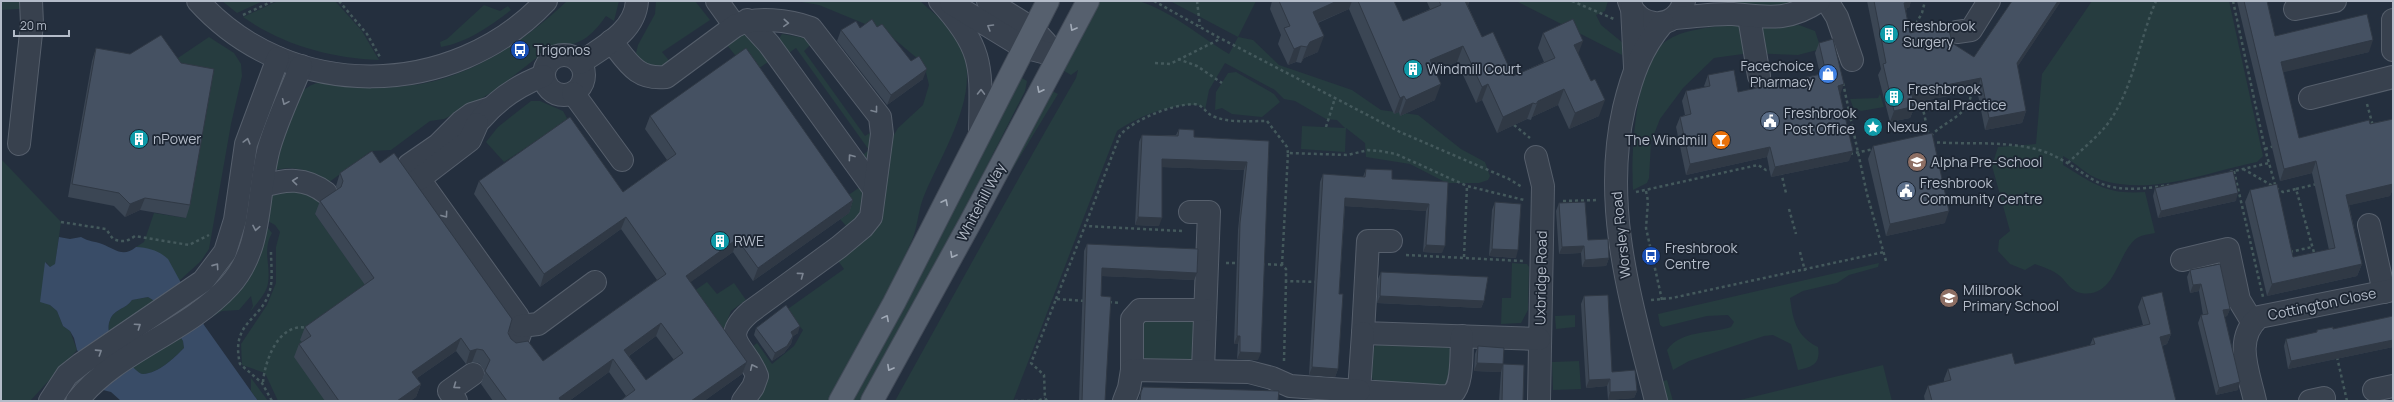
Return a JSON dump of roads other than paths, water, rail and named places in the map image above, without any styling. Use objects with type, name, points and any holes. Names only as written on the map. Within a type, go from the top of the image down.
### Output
[{"type":"main road","points":[[840,401],[884,323],[980,131],[1048,1]]},
{"type":"main road","name":"Whitehill Way","points":[[872,401],[970,223],[1088,1]]},
{"type":"street","points":[[19,144],[32,24],[31,1]]},
{"type":"street","points":[[198,1],[223,25],[240,38],[278,58],[301,66],[339,74],[387,77],[438,68],[468,57],[524,22],[546,1]]},
{"type":"street","points":[[580,63],[611,41],[630,24],[636,1]]},
{"type":"street","points":[[718,1],[735,26],[769,44],[874,189]]},
{"type":"street","points":[[940,1],[966,31],[977,58],[981,82],[980,131]]},
{"type":"street","points":[[947,1],[1028,38],[1058,56]]},
{"type":"street","points":[[988,1],[1028,38]]},
{"type":"street","points":[[1704,1],[1741,16]]},
{"type":"street","points":[[1627,6],[1643,20],[1674,14],[1776,18],[1791,15],[1804,10],[1819,1]]},
{"type":"street","points":[[1827,1],[1837,17],[1846,68]]},
{"type":"street","points":[[1957,32],[1971,30],[1989,1]]},
{"type":"street","points":[[2295,9],[2335,1]]},
{"type":"street","name":"Worsley Road","points":[[1627,6],[1635,67],[1619,132],[1616,194],[1618,225],[1630,300],[1656,401]]},
{"type":"street","name":"Worsley Road","points":[[1635,67],[1674,14]]},
{"type":"street","points":[[1741,16],[1760,76]]},
{"type":"street","points":[[2393,20],[2393,50]]},
{"type":"street","points":[[611,41],[635,71],[655,78],[666,77],[735,26],[798,23],[811,28],[880,117],[882,134],[871,217],[863,227],[739,322],[734,331],[736,342],[753,364],[757,376],[753,387],[743,401]]},
{"type":"street","points":[[570,55],[580,63],[583,69],[582,83],[573,93],[560,95],[554,92],[548,88],[543,76],[547,63],[557,56],[570,55]]},
{"type":"street","points":[[76,401],[159,312],[188,293],[211,273],[226,252],[235,220],[246,144],[278,58]]},
{"type":"street","points":[[50,401],[67,375],[81,364],[172,330],[200,311],[230,285],[246,259],[254,238],[268,151],[273,133],[301,66]]},
{"type":"street","points":[[413,176],[470,140],[484,116],[523,83],[543,76]]},
{"type":"street","points":[[2310,98],[2363,86],[2393,77]]},
{"type":"street","points":[[573,93],[622,160]]},
{"type":"street","points":[[413,176],[438,145],[461,122],[472,114],[484,116]]},
{"type":"street","points":[[413,176],[480,148]]},
{"type":"street","name":"Uxbridge Road","points":[[1536,157],[1543,178],[1539,401]]},
{"type":"street","points":[[413,176],[518,317],[518,335],[538,324],[595,282]]},
{"type":"street","points":[[263,186],[286,180],[296,180],[316,186],[326,193]]},
{"type":"street","points":[[1190,212],[1209,212],[1203,370]]},
{"type":"street","points":[[2369,225],[2388,291]]},
{"type":"street","points":[[1359,391],[1368,241],[1391,242]]},
{"type":"street","name":"Cottington Close","points":[[2182,260],[2228,249],[2238,300],[2260,318]]},
{"type":"street","name":"Cottington Close","points":[[2254,401],[2244,349],[2246,335],[2260,318],[2388,291]]},
{"type":"street","points":[[1124,401],[1129,388],[1132,370],[1132,319],[1136,314],[1147,308],[1205,310]]},
{"type":"street","points":[[1362,333],[1540,339]]},
{"type":"street","points":[[1132,370],[1203,370],[1259,374],[1289,394],[1359,391],[1452,398],[1459,381],[1462,336]]},
{"type":"street","points":[[456,401],[449,391],[473,374]]},
{"type":"water","points":[[59,237],[70,239],[81,237],[119,252],[127,252],[136,247],[145,248],[153,250],[164,256],[168,259],[204,325],[258,401],[121,401],[111,392],[103,390],[77,350],[74,338],[70,331],[63,326],[57,311],[50,305],[40,302],[45,262],[50,267],[55,264]],"holes":[[[148,297],[158,303],[183,341],[184,348],[160,368],[143,374],[139,373],[130,364],[115,344],[109,333],[109,323],[112,316],[132,300]]]},
{"type":"place","name":"Freshbrook Surgery","points":[[1889,34]]},
{"type":"place","name":"Trigonos","points":[[520,50]]},
{"type":"place","name":"Windmill Court","points":[[1413,69]]},
{"type":"place","name":"Facechoice Pharmacy","points":[[1828,74]]},
{"type":"place","name":"Freshbrook Dental Practice","points":[[1894,97]]},
{"type":"place","name":"Freshbrook Post Office","points":[[1770,121]]},
{"type":"place","name":"Nexus","points":[[1873,127]]},
{"type":"place","name":"nPower","points":[[139,139]]},
{"type":"place","name":"The Windmill","points":[[1721,140]]},
{"type":"place","name":"Alpha Pre-School","points":[[1917,162]]},
{"type":"place","name":"Freshbrook Community Centre","points":[[1906,191]]},
{"type":"place","name":"RWE","points":[[720,241]]},
{"type":"place","name":"Freshbrook Centre","points":[[1651,256]]},
{"type":"place","name":"Millbrook Primary School","points":[[1949,298]]}]
